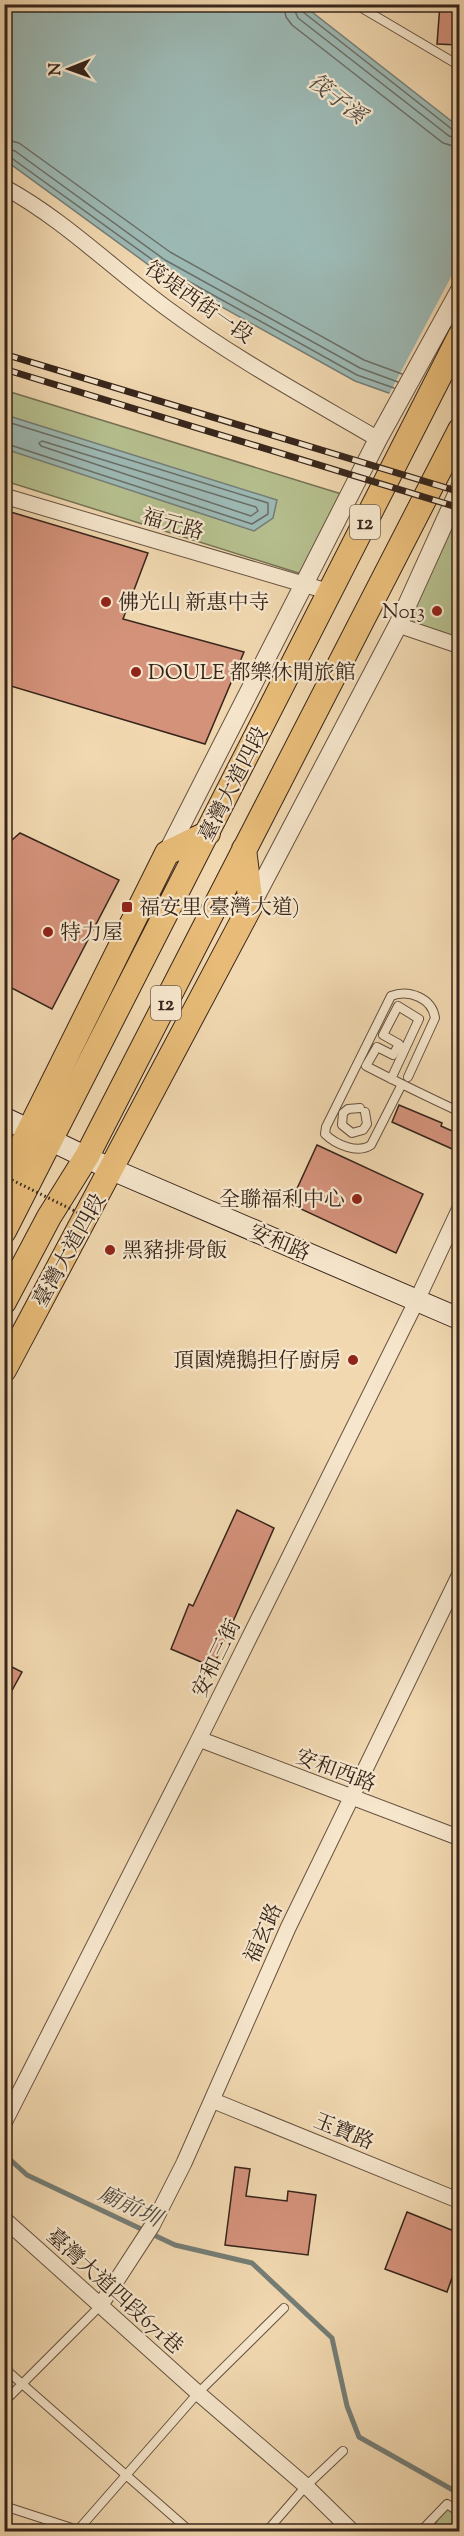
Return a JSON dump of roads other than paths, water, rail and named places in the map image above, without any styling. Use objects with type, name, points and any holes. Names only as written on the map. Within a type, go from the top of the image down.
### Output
[{"type":"main road","name":"臺灣大道四段","points":[[4,1181],[41,1134],[208,833],[330,592],[389,445],[459,336]]},
{"type":"main road","name":"臺灣大道四段","points":[[4,1302],[49,1217],[87,1156],[459,430]]},
{"type":"main road","points":[[167,853],[208,833]]},
{"type":"main road","points":[[244,849],[251,905]]},
{"type":"main road","name":"臺灣大道四段","points":[[4,1231],[41,1134],[167,853]]},
{"type":"main road","name":"臺灣大道四段","points":[[4,1370],[113,1170],[251,905]]},
{"type":"main road","name":"安和路","points":[[4,1118],[113,1170],[459,1319]]},
{"type":"street","name":"筏堤西街一段","points":[[4,187],[33,203],[165,308],[310,401],[389,445]]},
{"type":"street","name":"臺灣大道四段","points":[[167,853],[306,585],[389,445],[459,290]]},
{"type":"street","name":"臺灣大道四段","points":[[251,905],[398,625],[459,488]]},
{"type":"street","name":"福元路","points":[[4,496],[330,592]]},
{"type":"street","points":[[398,625],[459,646]]},
{"type":"street","name":"安和三街","points":[[4,2123],[199,1739],[417,1300],[459,1208]]},
{"type":"street","name":"福玄路","points":[[100,2306],[152,2226],[214,2101],[277,1951],[459,1574]]},
{"type":"street","name":"安和西路","points":[[199,1739],[459,1838]]},
{"type":"street","name":"玉寶路","points":[[214,2101],[459,2200]]},
{"type":"street","name":"臺灣大道四段671巷","points":[[4,2219],[198,2393],[306,2486],[353,2532]]},
{"type":"lane","points":[[355,4],[459,66]]},
{"type":"lane","points":[[402,1084],[371,1145],[365,1149],[356,1150],[325,1134],[326,1127],[390,996],[401,992],[426,1000],[433,1007],[435,1018],[408,1077]]},
{"type":"lane","points":[[391,1079],[418,1024],[416,1015],[398,1006],[383,1035],[399,1044],[393,1055],[377,1047],[366,1066],[391,1079],[459,1112]]},
{"type":"lane","points":[[4,2402],[100,2306]]},
{"type":"lane","points":[[4,2506],[78,2530],[198,2393],[284,2308]]},
{"type":"lane","points":[[4,2368],[191,2532]]},
{"type":"lane","points":[[266,2532],[306,2486],[343,2451]]},
{"type":"lane","points":[[420,2532],[447,2504],[459,2512]]},
{"type":"lane","points":[[4,2526],[22,2532]]},
{"type":"water","name":"筏子溪","points":[[5,5],[303,5],[459,127],[459,418],[355,381],[157,271],[5,160]]},
{"type":"water","points":[[9,416],[277,500],[273,518],[254,531],[5,449],[5,419]]},
{"type":"waterway","name":"廟前圳","points":[[4,2154],[27,2175],[175,2245],[252,2263],[332,2338],[347,2406],[359,2437],[460,2494]]},
{"type":"railway","points":[[4,354],[460,492]]},
{"type":"railway","points":[[4,369],[460,508]]},
{"type":"place","name":"佛光山 新惠中寺","points":[[106,602]]},
{"type":"place","name":"N013","points":[[437,611]]},
{"type":"place","name":"DOULE 都樂休閒旅館","points":[[136,672]]},
{"type":"place","name":"福安里(臺灣大道)","points":[[127,907]]},
{"type":"place","name":"特力屋","points":[[48,932]]},
{"type":"place","name":"全聯福利中心","points":[[357,1199]]},
{"type":"place","name":"黑豬排骨飯","points":[[110,1250]]},
{"type":"place","name":"頂園燒鵝担仔廚房","points":[[353,1360]]}]
